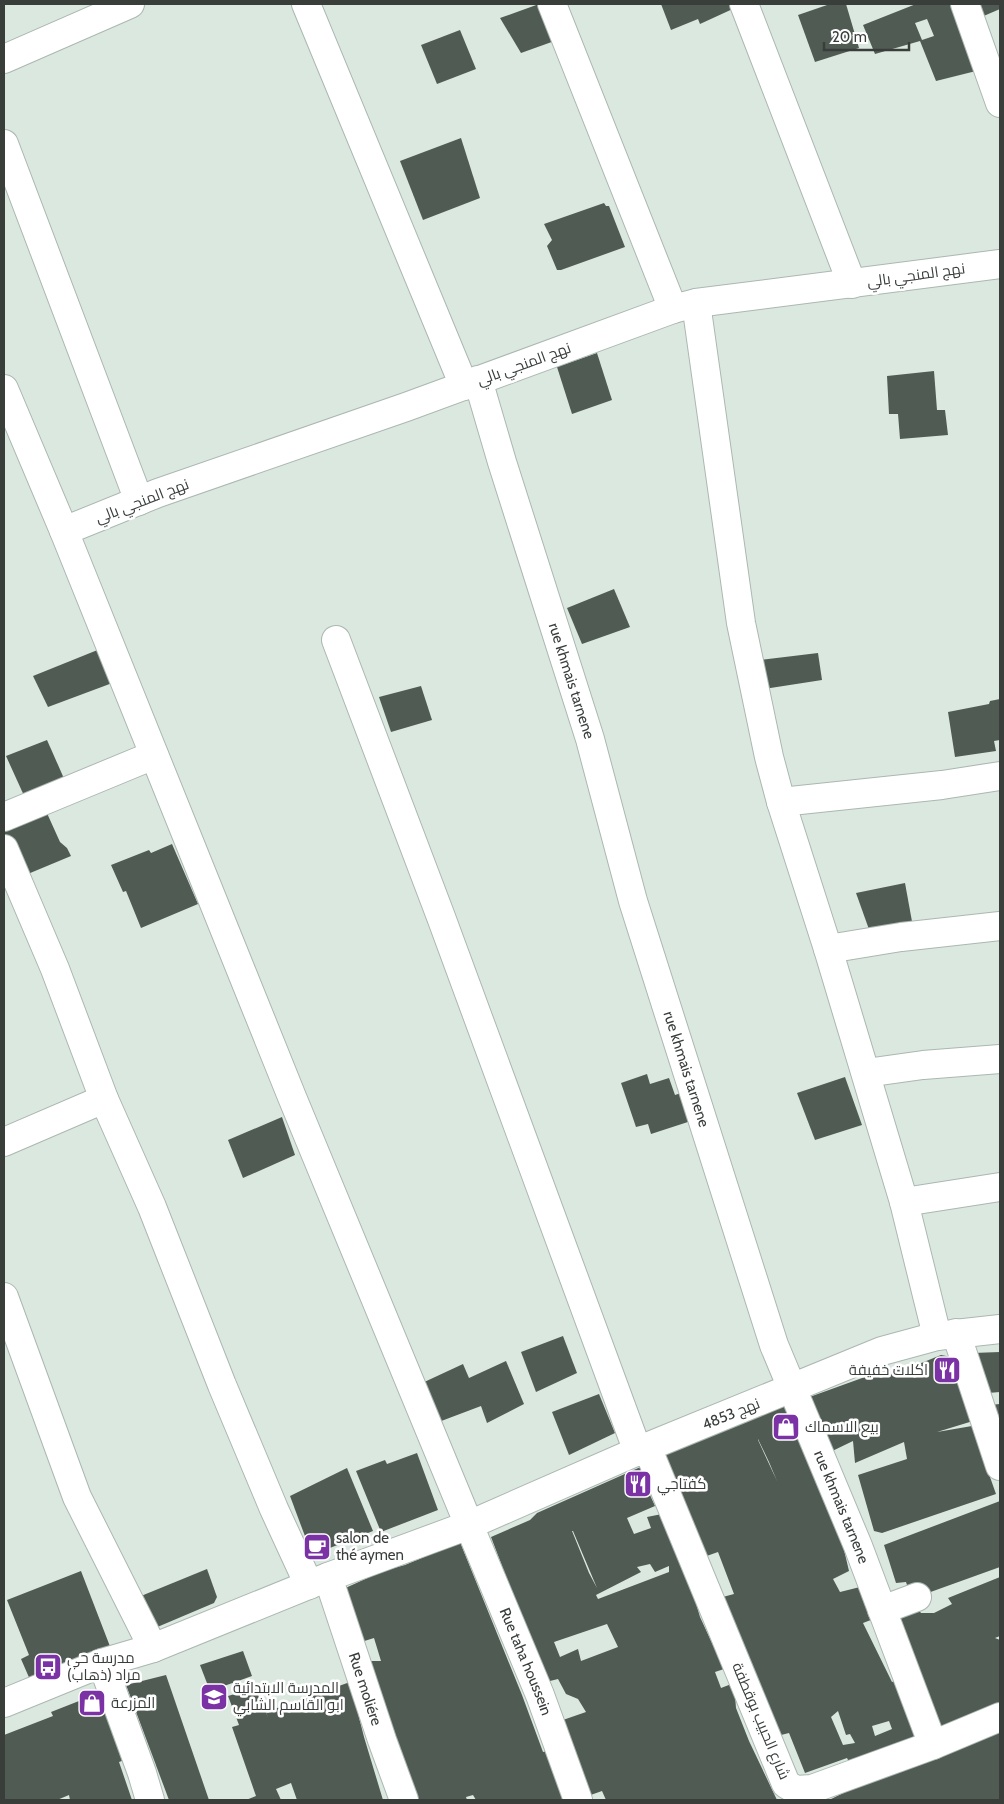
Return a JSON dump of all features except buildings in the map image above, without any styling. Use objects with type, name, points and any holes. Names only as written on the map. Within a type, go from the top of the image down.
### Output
[{"type":"street","points":[[4,59],[130,4]]},
{"type":"street","name":"rue khmais tarnene","points":[[306,4],[471,383],[505,471],[590,739],[633,901],[774,1344],[858,1546],[933,1745]]},
{"type":"street","points":[[552,4],[685,306],[741,623],[769,757],[781,802],[946,1334],[989,1400],[1000,1466]]},
{"type":"street","points":[[744,4],[852,284]]},
{"type":"street","points":[[965,4],[1000,103]]},
{"type":"street","points":[[4,144],[139,501]]},
{"type":"street","name":"نهج المنجي بالي","points":[[64,531],[139,501],[685,306],[1000,264]]},
{"type":"street","name":"Rue taha houssein","points":[[4,389],[64,531],[292,1097],[540,1695],[578,1800]]},
{"type":"street","name":"شارع الحبيب بوقطفة","points":[[336,640],[643,1450],[786,1784],[796,1790],[812,1788],[933,1745],[1000,1717]]},
{"type":"street","points":[[4,817],[154,755]]},
{"type":"street","points":[[781,802],[942,785],[1000,776]]},
{"type":"street","name":"Rue moliére","points":[[4,849],[55,969],[104,1099],[152,1207],[222,1385],[274,1509],[318,1581],[404,1800]]},
{"type":"street","points":[[828,949],[901,937],[1000,926]]},
{"type":"street","points":[[866,1073],[923,1065],[1000,1059]]},
{"type":"street","points":[[4,1142],[104,1099]]},
{"type":"street","points":[[904,1202],[1000,1187]]},
{"type":"street","points":[[4,1297],[11,1336],[77,1497],[153,1648]]},
{"type":"street","name":"نهج 4853","points":[[4,1703],[102,1663],[153,1648],[318,1581],[469,1525],[643,1450],[882,1351],[946,1334],[1000,1328]]},
{"type":"street","points":[[882,1610],[917,1597]]},
{"type":"street","points":[[102,1663],[150,1800]]},
{"type":"place","name":"اكلات خفيفة","points":[[947,1370]]},
{"type":"place","name":"بيع الاسماك","points":[[786,1427]]},
{"type":"place","name":"كفتاجي","points":[[638,1484]]},
{"type":"place","name":"salon de thé aymen","points":[[317,1547]]},
{"type":"place","name":"مدرسة حي مراد (ذهاب)","points":[[48,1667]]},
{"type":"place","name":"المدرسة الابتدائية ابو القاسم الشابي","points":[[214,1697]]},
{"type":"place","name":"المزرعة","points":[[92,1703]]}]
